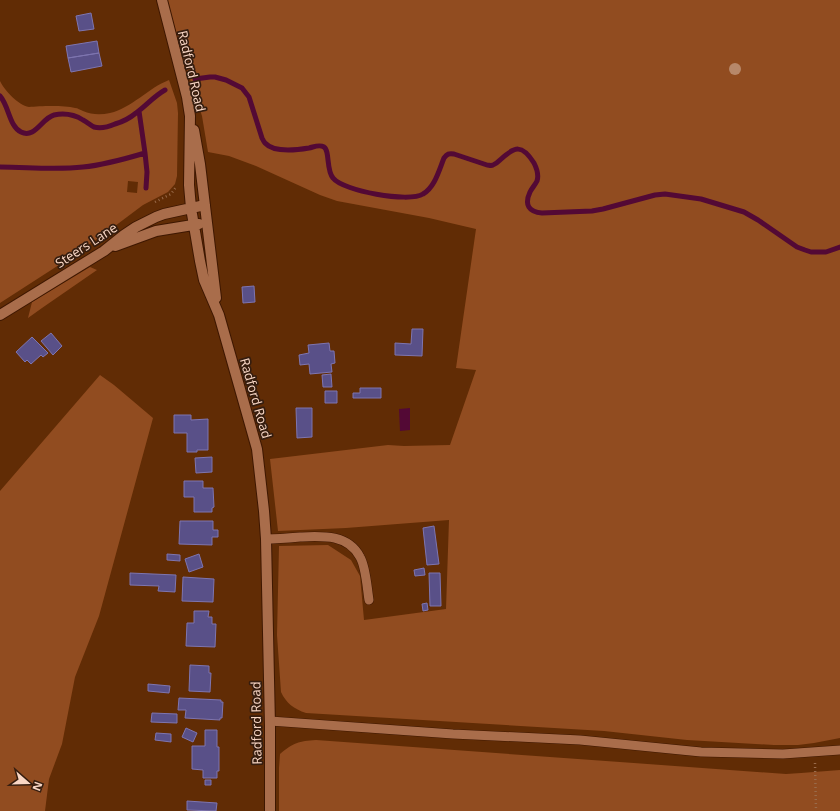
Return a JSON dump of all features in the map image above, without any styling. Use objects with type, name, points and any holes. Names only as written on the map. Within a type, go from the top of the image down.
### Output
[{"type":"street","name":"Radford Road","points":[[162,0],[187,97],[190,116],[189,177],[191,208],[204,280],[221,323],[257,449],[266,539],[270,721],[270,811]]},
{"type":"street","points":[[190,116],[198,152],[215,292],[221,323]]},
{"type":"street","name":"Steers Lane","points":[[0,315],[104,251],[119,238],[144,223],[164,214],[205,205]]},
{"type":"street","points":[[104,251],[149,232],[207,222]]},
{"type":"lane","points":[[266,539],[324,536],[336,538],[348,544],[361,558],[364,567],[368,600]]},
{"type":"lane","points":[[270,721],[453,734],[580,740],[701,752],[783,754],[840,750]]},
{"type":"path","points":[[154,203],[171,194],[178,183]]},
{"type":"path","points":[[815,752],[816,811]]},
{"type":"shaded area","points":[[167,0],[840,0],[840,738],[798,745],[687,740],[604,731],[306,713],[298,710],[288,702],[281,692],[277,635],[279,546],[328,545],[351,560],[360,576],[364,620],[446,609],[449,520],[346,528],[278,531],[270,459],[388,445],[450,445],[476,370],[456,368],[476,229],[429,218],[337,201],[320,195],[256,166],[229,156],[208,152],[202,116],[185,64]]},
{"type":"shaded area","points":[[169,80],[177,103],[177,176],[175,184],[168,192],[143,205],[62,263],[0,303],[0,81],[12,97],[25,106],[70,107],[96,114],[107,114],[126,107]],"holes":[[[128,181],[138,182],[137,193],[127,192]]]},
{"type":"shaded area","points":[[90,267],[97,270],[28,318],[32,302]]},
{"type":"shaded area","points":[[100,375],[153,418],[99,616],[75,677],[62,744],[49,779],[45,811],[0,811],[0,491]]},
{"type":"shaded area","points":[[410,408],[410,430],[400,431],[399,409]]},
{"type":"shaded area","points":[[316,740],[786,774],[840,770],[840,811],[279,811],[280,754],[296,743]]},
{"type":"building","points":[[91,13],[94,29],[79,31],[76,16]]},
{"type":"building","points":[[97,41],[99,53],[68,58],[66,46]]},
{"type":"building","points":[[99,53],[102,66],[71,72],[68,58]]},
{"type":"building","points":[[254,286],[255,302],[243,303],[242,287]]},
{"type":"building","points":[[412,329],[423,329],[422,356],[395,355],[395,343],[411,344]]},
{"type":"building","points":[[51,333],[62,346],[53,355],[41,341]]},
{"type":"building","points":[[32,337],[48,353],[43,357],[41,355],[31,364],[27,360],[25,362],[16,352]]},
{"type":"building","points":[[329,343],[330,351],[334,351],[335,363],[331,364],[332,372],[310,374],[309,364],[300,365],[299,355],[309,353],[308,345]]},
{"type":"building","points":[[331,374],[332,387],[323,387],[322,375]]},
{"type":"building","points":[[360,388],[381,388],[381,398],[353,398],[353,393],[360,393]]},
{"type":"building","points":[[325,391],[337,391],[337,403],[325,403]]},
{"type":"building","points":[[296,408],[312,408],[312,437],[297,438]]},
{"type":"building","points":[[174,415],[191,415],[191,420],[208,419],[208,450],[187,452],[187,433],[174,433]]},
{"type":"building","points":[[212,457],[212,472],[196,473],[195,458]]},
{"type":"building","points":[[184,481],[203,481],[203,488],[213,488],[214,507],[212,508],[212,512],[194,512],[194,497],[184,497]]},
{"type":"building","points":[[180,521],[213,521],[213,530],[218,530],[218,537],[212,537],[212,545],[179,544]]},
{"type":"building","points":[[434,526],[439,564],[427,565],[423,528]]},
{"type":"building","points":[[167,554],[180,555],[180,561],[167,560]]},
{"type":"building","points":[[199,554],[203,567],[189,572],[185,559]]},
{"type":"building","points":[[424,568],[425,575],[415,576],[414,570]]},
{"type":"building","points":[[130,573],[176,575],[175,592],[158,591],[159,586],[130,585]]},
{"type":"building","points":[[429,573],[440,573],[441,606],[430,606]]},
{"type":"building","points":[[183,577],[214,579],[213,602],[182,601]]},
{"type":"building","points":[[427,603],[428,610],[423,611],[422,604]]},
{"type":"building","points":[[194,611],[209,611],[208,617],[212,617],[212,624],[216,624],[215,647],[186,646],[187,623],[194,623]]},
{"type":"building","points":[[190,665],[209,666],[209,673],[211,673],[210,692],[189,691]]},
{"type":"building","points":[[148,684],[170,686],[169,693],[148,691]]},
{"type":"building","points":[[179,698],[221,700],[221,702],[223,702],[222,718],[220,718],[220,720],[185,718],[186,710],[178,710]]},
{"type":"building","points":[[152,713],[177,714],[177,723],[151,722]]},
{"type":"building","points":[[186,728],[197,733],[193,742],[182,737]]},
{"type":"building","points":[[205,730],[217,730],[219,771],[217,771],[217,778],[203,778],[203,770],[192,769],[192,746],[205,746]]},
{"type":"building","points":[[156,733],[171,734],[171,742],[155,740]]},
{"type":"building","points":[[205,780],[211,780],[211,785],[205,785]]},
{"type":"building","points":[[187,801],[217,803],[216,811],[187,810]]},
{"type":"waterway","points":[[195,79],[215,77],[226,80],[242,88],[249,97],[265,143],[280,150],[304,149],[322,146],[326,149],[329,170],[333,178],[339,183],[362,191],[391,196],[416,196],[423,194],[431,187],[444,158],[448,154],[454,154],[487,165],[494,165],[505,155],[518,149],[522,150],[530,157],[537,170],[537,181],[528,197],[529,207],[534,211],[542,213],[592,211],[655,195],[665,194],[701,199],[744,212],[797,247],[811,252],[826,252],[840,247]]},
{"type":"waterway","points":[[0,96],[11,121],[17,129],[21,132],[30,133],[50,117],[58,114],[76,117],[97,128],[110,126],[131,117],[165,90]]},
{"type":"waterway","points":[[0,167],[73,168],[122,160],[145,153],[139,111]]},
{"type":"waterway","points":[[145,153],[147,172],[146,188]]}]
